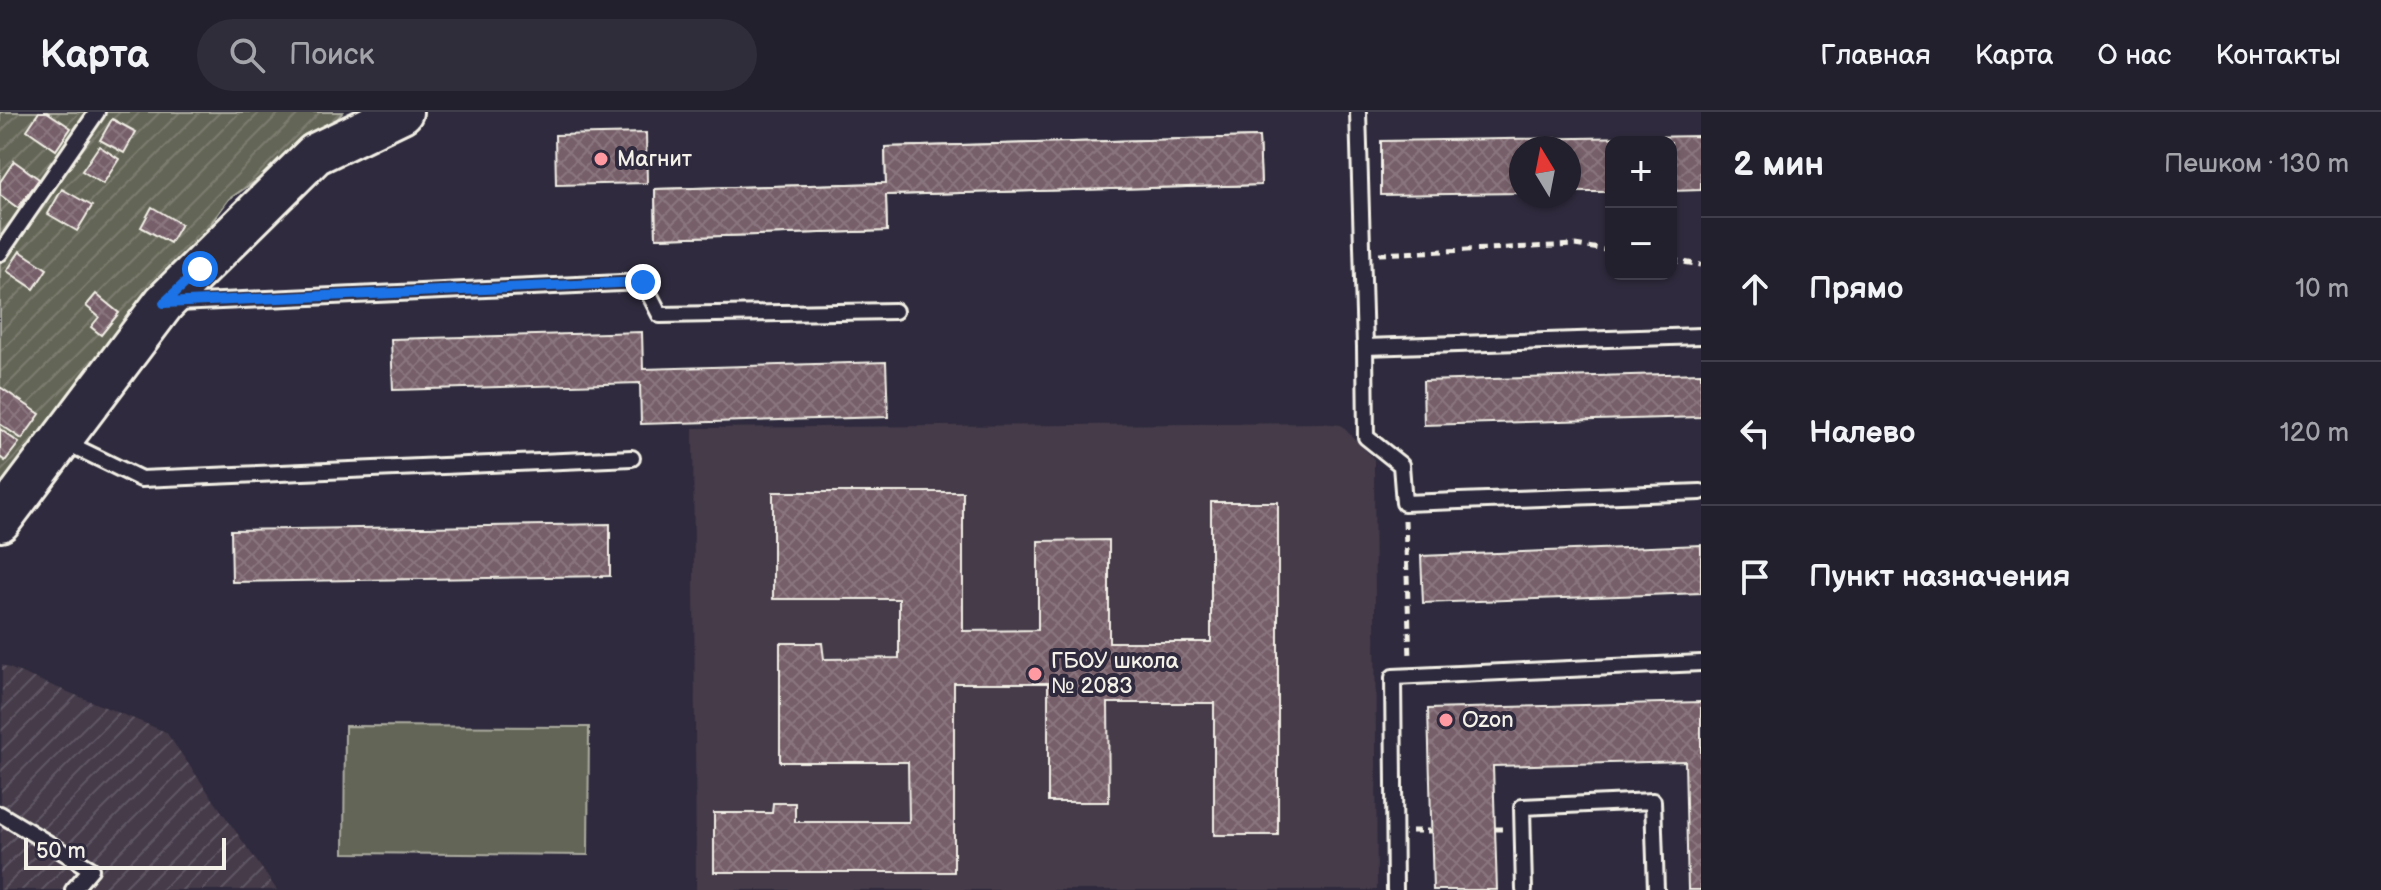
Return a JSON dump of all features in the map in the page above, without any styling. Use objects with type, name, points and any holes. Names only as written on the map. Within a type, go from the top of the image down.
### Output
[{"type":"street","points":[[0,521],[164,303],[315,154],[402,112]]},
{"type":"lane","points":[[0,253],[97,112]]},
{"type":"lane","points":[[1358,112],[1366,437],[1401,465],[1404,503],[1701,492]]},
{"type":"lane","points":[[164,303],[643,282],[660,315],[895,311]]},
{"type":"lane","points":[[1365,347],[1701,336]]},
{"type":"lane","points":[[59,439],[141,479],[632,458]]},
{"type":"lane","points":[[1395,890],[1393,677],[1701,663]]},
{"type":"lane","points":[[1524,890],[1522,807],[1653,801],[1656,890]]},
{"type":"lane","points":[[0,814],[91,869],[73,890]]},
{"type":"path","points":[[1362,255],[1575,245],[1605,250]]},
{"type":"path","points":[[1677,261],[1701,265]]},
{"type":"path","points":[[1404,503],[1411,676]]},
{"type":"shaded area","name":"ГБОУ школа № 2083","points":[[1341,425],[1374,459],[1377,890],[696,890],[693,428]]},
{"type":"shaded area","points":[[2,665],[166,732],[277,890],[0,890]]},
{"type":"green space","points":[[0,112],[343,112],[323,135],[229,199],[0,510]]},
{"type":"green space","points":[[345,726],[589,727],[588,855],[344,853]]},
{"type":"building","points":[[39,112],[47,112],[71,128],[56,150],[27,130]]},
{"type":"building","points":[[112,119],[136,132],[124,153],[100,140]]},
{"type":"building","name":"Магнит","points":[[646,133],[647,183],[556,185],[555,135]]},
{"type":"building","points":[[1677,136],[1701,136],[1701,190],[1677,191]]},
{"type":"building","points":[[1259,137],[1261,185],[886,195],[887,231],[656,238],[655,189],[886,183],[885,147]]},
{"type":"building","points":[[1259,137],[1261,185],[886,195],[887,231],[656,238],[655,189],[886,183],[885,147]]},
{"type":"building","points":[[1581,138],[1605,138],[1605,192],[1581,192]]},
{"type":"building","points":[[1509,139],[1509,193],[1381,195],[1381,141]]},
{"type":"building","points":[[99,146],[119,159],[103,184],[82,171]]},
{"type":"building","points":[[14,161],[39,179],[18,208],[0,195],[0,182]]},
{"type":"building","points":[[62,189],[92,206],[77,231],[48,214]]},
{"type":"building","points":[[152,207],[181,224],[170,243],[141,227]]},
{"type":"building","points":[[20,251],[47,269],[34,289],[7,271]]},
{"type":"building","points":[[96,294],[119,313],[101,335],[91,327],[99,317],[86,306]]},
{"type":"building","points":[[642,332],[643,369],[886,362],[888,417],[641,424],[640,383],[393,390],[391,339]]},
{"type":"building","points":[[1701,373],[1701,417],[1424,425],[1423,381]]},
{"type":"building","points":[[0,387],[40,414],[22,439],[0,424]]},
{"type":"building","points":[[0,429],[19,443],[5,461],[0,457]]},
{"type":"building","points":[[773,492],[963,492],[963,631],[1038,630],[1038,541],[1109,540],[1109,642],[1211,642],[1211,502],[1278,502],[1278,835],[1214,835],[1214,703],[1108,703],[1109,802],[1048,802],[1048,683],[954,683],[954,872],[714,872],[714,813],[772,813],[773,803],[795,803],[795,822],[909,822],[908,762],[780,762],[780,643],[822,643],[824,659],[899,658],[899,599],[773,599]]},
{"type":"building","points":[[610,524],[610,576],[232,582],[231,530]]},
{"type":"building","points":[[1701,545],[1701,593],[1423,603],[1421,556]]},
{"type":"building","points":[[1701,702],[1701,890],[1688,890],[1685,761],[1493,766],[1497,890],[1433,890],[1428,709]]},
{"type":"place","name":"Магнит","points":[[601,159]]},
{"type":"place","name":"ГБОУ школа № 2083","points":[[1035,674]]},
{"type":"place","name":"Ozon","points":[[1446,720]]},
{"type":"route","points":[[200,269],[164,303],[643,282]]}]
